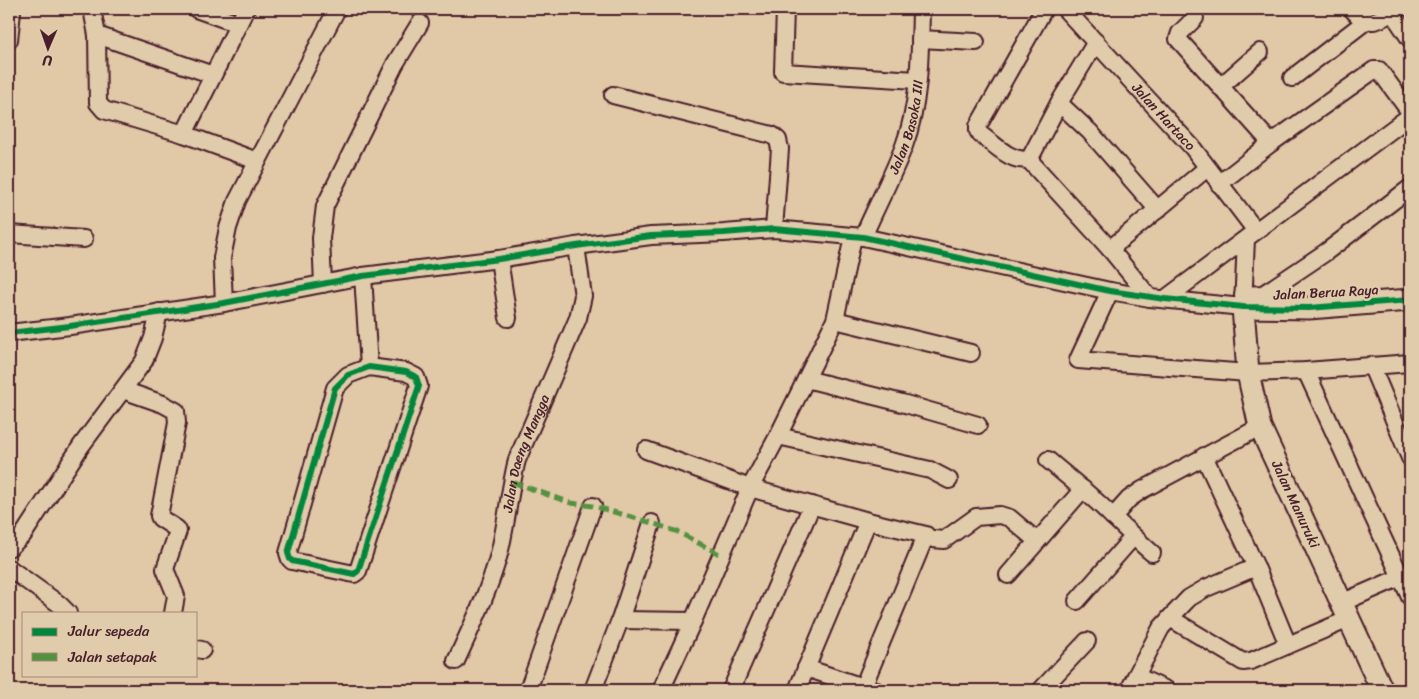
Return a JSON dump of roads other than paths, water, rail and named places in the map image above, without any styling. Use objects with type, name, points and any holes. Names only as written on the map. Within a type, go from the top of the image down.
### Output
[{"type":"street","points":[[92,9],[97,35],[98,103],[104,110],[184,134],[257,160]]},
{"type":"street","points":[[196,9],[238,24]]},
{"type":"street","points":[[184,134],[246,9]]},
{"type":"street","points":[[224,303],[222,258],[228,228],[237,201],[337,9]]},
{"type":"street","points":[[785,9],[783,72],[917,80]]},
{"type":"street","name":"Jalan Basoka III","points":[[661,690],[750,488],[778,436],[835,320],[858,237],[904,145],[912,119],[917,80],[921,9]]},
{"type":"street","points":[[1044,9],[978,126],[978,131],[1012,158],[1029,160],[1157,298]]},
{"type":"street","name":"Jalan Hartaco","points":[[1065,9],[1192,147],[1219,184],[1251,235]]},
{"type":"street","points":[[1352,9],[1366,21]]},
{"type":"street","points":[[1292,78],[1366,21],[1379,20],[1394,10],[1410,39]]},
{"type":"street","points":[[9,40],[12,12]]},
{"type":"street","points":[[1195,18],[1180,33],[1178,39],[1271,143]]},
{"type":"street","points":[[323,284],[321,238],[325,206],[391,72],[420,23]]},
{"type":"street","points":[[97,35],[213,74]]},
{"type":"street","points":[[920,39],[976,42]]},
{"type":"street","points":[[1029,160],[1059,103],[1096,42]]},
{"type":"street","points":[[1220,87],[1260,52]]},
{"type":"street","points":[[1157,298],[1251,235],[1410,114],[1379,70],[1374,70],[1271,143],[1219,184]]},
{"type":"street","points":[[613,95],[772,135],[778,140],[780,149],[774,228]]},
{"type":"street","points":[[1059,103],[1090,132],[1158,210]]},
{"type":"street","points":[[1110,249],[1207,168]]},
{"type":"street","points":[[9,333],[224,303],[363,276],[499,259],[576,246],[651,236],[724,233],[774,228],[858,237],[1110,291],[1157,298],[1243,301],[1263,294],[1326,252],[1410,188]]},
{"type":"street","points":[[9,234],[84,238]]},
{"type":"street","points":[[1243,301],[1251,235]]},
{"type":"street","name":"Jalan Daeng Mangga","points":[[456,661],[487,593],[499,555],[508,518],[512,482],[517,460],[578,318],[583,296],[576,246]]},
{"type":"street","points":[[499,259],[508,318]]},
{"type":"street","points":[[363,276],[369,367]]},
{"type":"street","points":[[1110,291],[1078,360],[1248,373],[1306,371],[1410,363]]},
{"type":"street","name":"Jalan Berua Raya","points":[[1243,301],[1309,308],[1410,300]]},
{"type":"street","name":"Jalan Manuruki","points":[[1243,301],[1248,373],[1260,427],[1382,690]]},
{"type":"street","points":[[9,548],[23,534],[81,446],[144,362],[153,338],[159,312]]},
{"type":"street","points":[[835,320],[971,353]]},
{"type":"street","points":[[1371,365],[1410,458]]},
{"type":"street","points":[[369,367],[406,372],[416,377],[419,386],[358,571],[354,574],[292,561],[288,553],[334,388],[348,375],[369,367]]},
{"type":"street","points":[[1306,371],[1405,575],[1410,597]]},
{"type":"street","points":[[806,379],[902,403],[978,425]]},
{"type":"street","points":[[123,390],[163,404],[176,411],[177,423],[159,516],[178,531],[165,569],[176,596],[173,612]]},
{"type":"street","points":[[1113,517],[1129,499],[1142,490],[1260,427]]},
{"type":"street","points":[[778,436],[930,470],[950,480]]},
{"type":"street","points":[[646,450],[750,488],[926,535],[869,689],[806,668]]},
{"type":"street","points":[[1204,456],[1256,567],[1288,645]]},
{"type":"street","points":[[1048,460],[1083,489],[1132,537],[1152,553]]},
{"type":"street","points":[[1008,575],[1083,489]]},
{"type":"street","points":[[731,690],[812,505]]},
{"type":"street","points":[[528,690],[593,506]]},
{"type":"street","points":[[933,539],[944,540],[976,517],[1000,515],[1010,518],[1037,541]]},
{"type":"street","points":[[796,690],[868,521]]},
{"type":"street","points":[[593,690],[620,620],[652,523]]},
{"type":"street","points":[[1076,601],[1132,537]]},
{"type":"street","points":[[1167,690],[1133,683],[1161,628],[1189,598],[1206,588],[1256,567]]},
{"type":"street","points":[[9,568],[59,604],[67,612]]},
{"type":"street","points":[[1170,618],[1243,662],[1252,662],[1288,645],[1405,575]]},
{"type":"street","points":[[620,620],[693,621]]},
{"type":"street","points":[[1041,690],[1087,641]]}]
